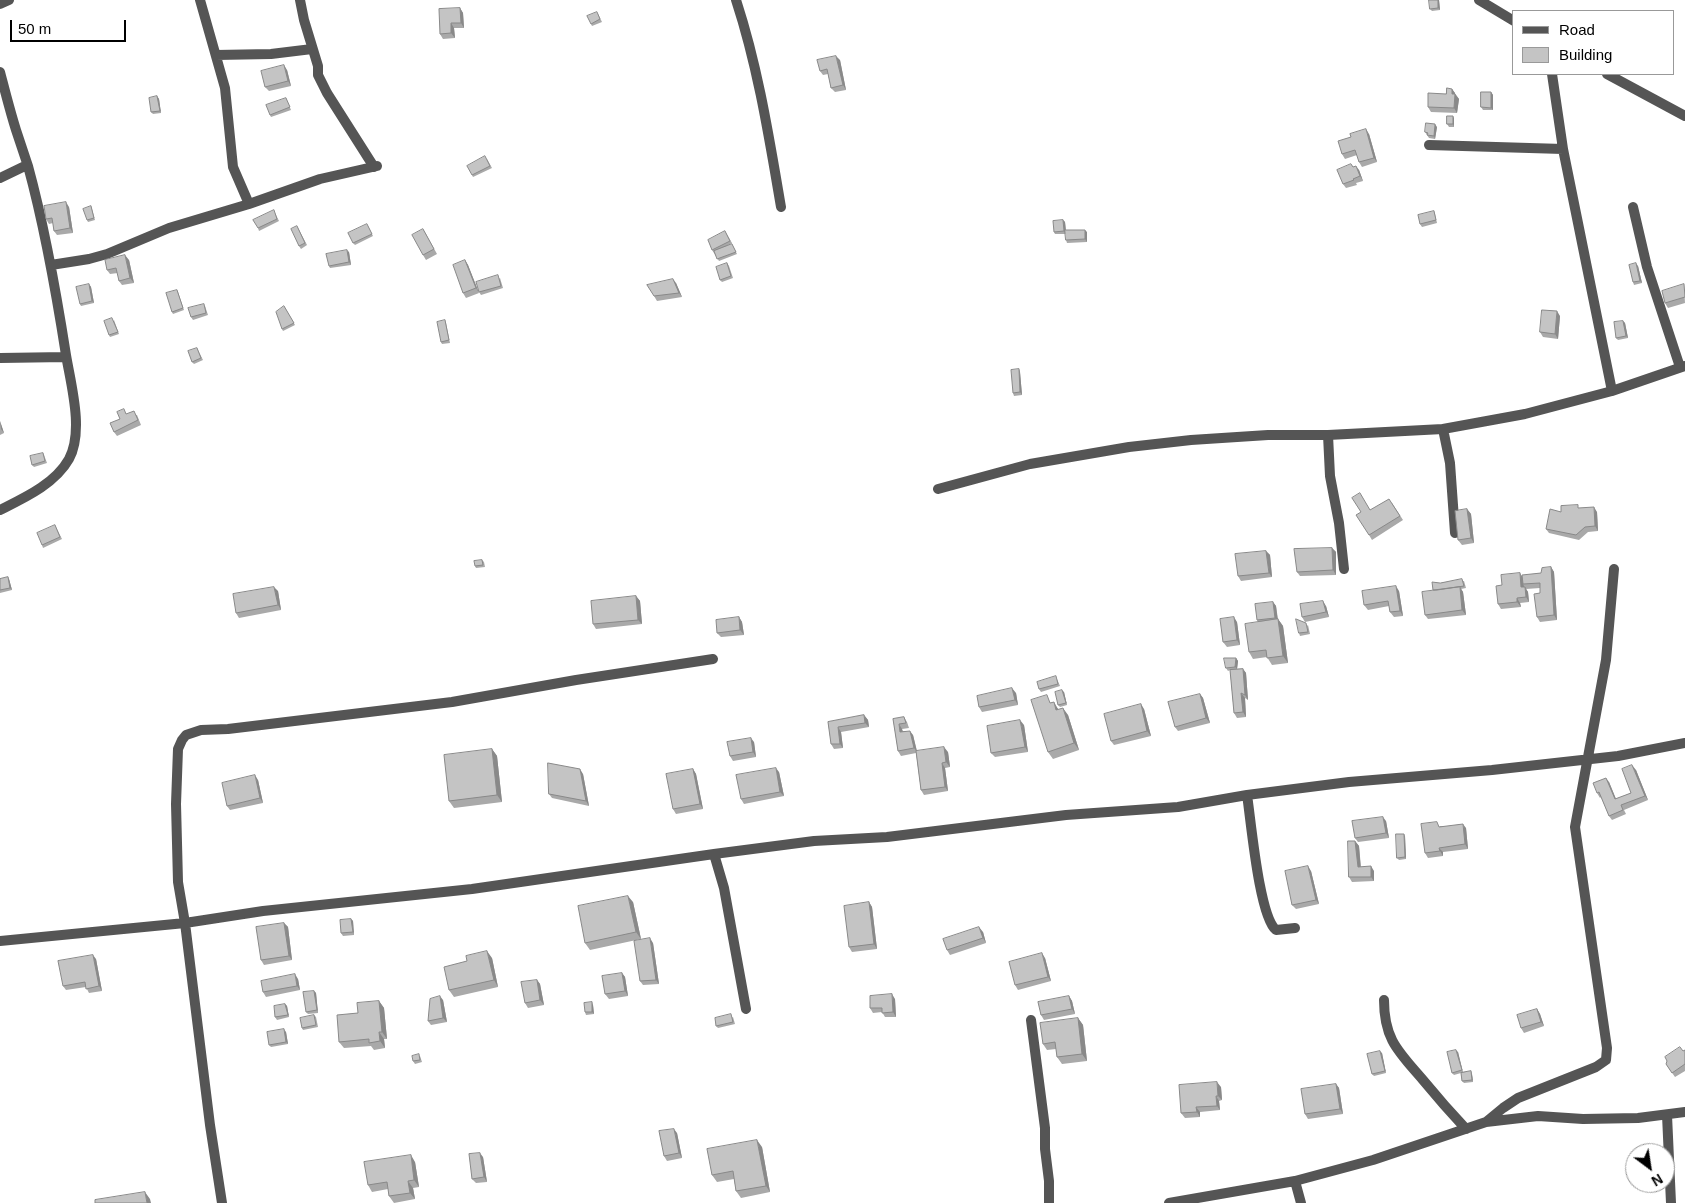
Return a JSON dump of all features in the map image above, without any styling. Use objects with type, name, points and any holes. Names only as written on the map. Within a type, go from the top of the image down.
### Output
[{"type":"street","points":[[0,4],[9,0]]},
{"type":"street","points":[[200,0],[228,102],[233,167],[250,204]]},
{"type":"street","points":[[51,265],[107,254],[169,228],[250,204],[320,180],[376,167],[327,93],[318,75],[318,66],[300,0]]},
{"type":"street","points":[[736,0],[759,87],[781,207]]},
{"type":"street","points":[[1480,0],[1512,20]]},
{"type":"street","points":[[216,55],[271,54],[312,49]]},
{"type":"street","points":[[0,72],[27,165],[51,265],[74,402],[76,432],[75,443],[69,459],[60,470],[49,481],[0,510]]},
{"type":"street","points":[[1552,75],[1563,150],[1612,391]]},
{"type":"street","points":[[1609,75],[1685,116]]},
{"type":"street","points":[[1429,145],[1563,150]]},
{"type":"street","points":[[0,178],[27,165]]},
{"type":"street","points":[[938,490],[1030,464],[1129,447],[1268,434],[1328,435],[1444,429],[1526,414],[1612,391],[1682,367],[1647,267],[1633,208]]},
{"type":"street","points":[[0,358],[66,357]]},
{"type":"street","points":[[1444,429],[1450,463],[1456,533]]},
{"type":"street","points":[[1328,435],[1330,476],[1344,552],[1344,569]]},
{"type":"street","points":[[1486,1122],[1518,1098],[1596,1067],[1606,1060],[1605,1039],[1575,827],[1606,660],[1614,569]]},
{"type":"street","points":[[222,1203],[178,882],[176,804],[178,749],[186,735],[201,730],[452,702],[713,659]]},
{"type":"street","points":[[0,941],[185,923],[264,911],[472,889],[814,841],[886,836],[1066,815],[1178,807],[1247,795],[1350,782],[1492,770],[1618,756],[1685,743]]},
{"type":"street","points":[[1247,795],[1256,858],[1269,920],[1276,930],[1295,928]]},
{"type":"street","points":[[714,854],[724,888],[746,1009]]},
{"type":"street","points":[[1384,1000],[1386,1025],[1395,1046],[1407,1063],[1466,1129]]},
{"type":"street","points":[[1031,1020],[1045,1128],[1049,1203]]},
{"type":"street","points":[[1169,1203],[1295,1181],[1373,1160],[1486,1122],[1538,1116],[1583,1119],[1638,1118],[1667,1116],[1685,1112]]},
{"type":"street","points":[[1667,1116],[1671,1203]]},
{"type":"street","points":[[1295,1181],[1301,1203]]},
{"type":"building","points":[[1429,0],[1438,0],[1438,8],[1430,9]]},
{"type":"building","points":[[460,8],[461,23],[451,23],[451,33],[440,34],[439,9]]},
{"type":"building","points":[[597,12],[600,19],[591,24],[587,16]]},
{"type":"building","points":[[836,56],[843,85],[831,88],[827,69],[820,71],[817,60]]},
{"type":"building","points":[[284,65],[288,81],[265,87],[261,71]]},
{"type":"building","points":[[1447,88],[1452,89],[1452,94],[1455,94],[1454,108],[1428,107],[1428,93],[1446,94]]},
{"type":"building","points":[[1481,92],[1491,92],[1491,108],[1481,107]]},
{"type":"building","points":[[157,96],[160,111],[151,112],[149,98]]},
{"type":"building","points":[[286,98],[290,107],[270,115],[266,105]]},
{"type":"building","points":[[1447,116],[1453,116],[1453,124],[1447,124]]},
{"type":"building","points":[[1426,123],[1435,124],[1434,136],[1427,135],[1428,133],[1425,132]]},
{"type":"building","points":[[1366,129],[1374,158],[1359,162],[1355,150],[1342,154],[1338,141],[1351,137],[1350,134]]},
{"type":"building","points":[[485,156],[490,166],[472,175],[467,166]]},
{"type":"building","points":[[1351,164],[1353,167],[1356,166],[1360,176],[1343,184],[1337,170]]},
{"type":"building","points":[[66,202],[70,228],[54,231],[52,218],[46,219],[44,206]]},
{"type":"building","points":[[91,206],[94,218],[87,220],[83,209]]},
{"type":"building","points":[[274,210],[277,219],[258,228],[253,220]]},
{"type":"building","points":[[1434,211],[1436,220],[1420,224],[1418,215]]},
{"type":"building","points":[[1063,220],[1064,231],[1054,232],[1053,221]]},
{"type":"building","points":[[367,224],[372,234],[353,243],[348,233]]},
{"type":"building","points":[[297,226],[305,243],[299,246],[291,229]]},
{"type":"building","points":[[423,229],[434,249],[423,255],[412,235]]},
{"type":"building","points":[[1065,230],[1085,230],[1085,239],[1066,240]]},
{"type":"building","points":[[725,231],[730,241],[712,250],[708,240]]},
{"type":"building","points":[[732,244],[736,252],[717,259],[714,251]]},
{"type":"building","points":[[347,250],[349,262],[329,266],[326,254]]},
{"type":"building","points":[[125,255],[130,278],[119,281],[116,268],[107,270],[105,260]]},
{"type":"building","points":[[465,260],[476,288],[463,293],[453,265]]},
{"type":"building","points":[[727,263],[731,276],[720,280],[716,267]]},
{"type":"building","points":[[1636,263],[1640,281],[1633,282],[1629,265]]},
{"type":"building","points":[[498,275],[501,286],[479,292],[476,282]]},
{"type":"building","points":[[673,279],[679,293],[654,296],[647,285]]},
{"type":"building","points":[[89,284],[92,301],[80,304],[76,287]]},
{"type":"building","points":[[1684,284],[1685,297],[1665,303],[1662,291]]},
{"type":"building","points":[[177,290],[183,308],[172,312],[166,293]]},
{"type":"building","points":[[204,304],[206,313],[191,317],[188,308]]},
{"type":"building","points":[[284,306],[294,323],[282,329],[276,312]]},
{"type":"building","points":[[1542,310],[1557,311],[1555,334],[1540,332]]},
{"type":"building","points":[[112,318],[118,332],[109,335],[104,321]]},
{"type":"building","points":[[445,320],[449,340],[441,342],[437,322]]},
{"type":"building","points":[[1623,321],[1626,336],[1616,338],[1614,322]]},
{"type":"building","points":[[197,348],[201,358],[192,362],[188,351]]},
{"type":"building","points":[[1019,369],[1020,392],[1013,393],[1011,370]]},
{"type":"building","points":[[124,409],[126,414],[134,411],[138,420],[114,432],[110,423],[120,419],[117,412]]},
{"type":"building","points":[[43,453],[45,461],[32,465],[30,456]]},
{"type":"building","points":[[1360,493],[1370,510],[1389,499],[1400,516],[1369,535],[1356,515],[1361,512],[1352,498]]},
{"type":"building","points":[[1578,505],[1578,508],[1594,507],[1595,526],[1585,527],[1576,535],[1546,529],[1550,509],[1561,512],[1561,506]]},
{"type":"building","points":[[1467,509],[1471,538],[1458,540],[1455,511]]},
{"type":"building","points":[[55,525],[60,537],[42,545],[37,533]]},
{"type":"building","points":[[1332,548],[1333,570],[1297,572],[1294,549]]},
{"type":"building","points":[[1266,551],[1269,573],[1238,576],[1235,554]]},
{"type":"building","points":[[482,560],[483,565],[475,566],[474,561]]},
{"type":"building","points":[[1551,567],[1554,615],[1537,617],[1534,594],[1540,593],[1540,583],[1523,584],[1522,575],[1541,573],[1542,568]]},
{"type":"building","points":[[1520,573],[1521,587],[1525,587],[1526,597],[1517,598],[1517,602],[1498,604],[1496,586],[1502,585],[1501,575]]},
{"type":"building","points":[[8,577],[10,588],[0,590],[0,579]]},
{"type":"building","points":[[1462,579],[1464,586],[1433,590],[1432,582],[1440,583]]},
{"type":"building","points":[[1396,586],[1400,611],[1390,612],[1388,601],[1364,605],[1362,591]]},
{"type":"building","points":[[274,587],[278,605],[236,613],[233,594]]},
{"type":"building","points":[[1460,587],[1462,610],[1425,615],[1422,592]]},
{"type":"building","points":[[636,596],[638,620],[593,624],[591,601]]},
{"type":"building","points":[[1323,601],[1326,612],[1302,617],[1300,604]]},
{"type":"building","points":[[1273,602],[1275,618],[1257,620],[1255,604]]},
{"type":"building","points":[[739,617],[740,630],[717,633],[716,620]]},
{"type":"building","points":[[1234,617],[1237,640],[1223,642],[1220,619]]},
{"type":"building","points":[[1278,619],[1283,656],[1267,658],[1266,650],[1249,652],[1245,624]]},
{"type":"building","points":[[1296,619],[1306,623],[1308,632],[1299,633]]},
{"type":"building","points":[[1224,658],[1236,658],[1235,667],[1226,668]]},
{"type":"building","points":[[1243,669],[1245,695],[1241,693],[1243,712],[1234,713],[1230,670]]},
{"type":"building","points":[[1056,676],[1058,684],[1039,689],[1037,682]]},
{"type":"building","points":[[1012,688],[1015,700],[979,707],[977,696]]},
{"type":"building","points":[[1062,690],[1066,703],[1058,705],[1055,692]]},
{"type":"building","points":[[1200,694],[1206,718],[1175,727],[1168,702]]},
{"type":"building","points":[[1047,695],[1050,703],[1054,702],[1056,710],[1063,708],[1074,743],[1048,752],[1031,700]]},
{"type":"building","points":[[1141,704],[1147,731],[1111,741],[1104,714]]},
{"type":"building","points":[[864,715],[865,723],[838,727],[840,744],[831,744],[828,722]]},
{"type":"building","points":[[904,717],[906,723],[899,724],[900,732],[910,731],[914,748],[898,751],[893,719]]},
{"type":"building","points":[[1020,720],[1025,747],[991,753],[987,726]]},
{"type":"building","points":[[751,738],[753,752],[730,756],[727,742]]},
{"type":"building","points":[[944,747],[946,762],[942,763],[945,787],[921,790],[916,751]]},
{"type":"building","points":[[492,749],[497,795],[449,801],[444,755]]},
{"type":"building","points":[[548,763],[580,769],[586,801],[549,794]]},
{"type":"building","points":[[1632,765],[1645,796],[1621,805],[1623,810],[1609,816],[1593,783],[1606,778],[1615,799],[1631,793],[1622,769]]},
{"type":"building","points":[[776,768],[780,792],[741,799],[736,775]]},
{"type":"building","points":[[693,769],[700,804],[673,809],[666,774]]},
{"type":"building","points":[[255,775],[260,798],[227,806],[222,783]]},
{"type":"building","points":[[1383,817],[1386,833],[1355,838],[1352,821]]},
{"type":"building","points":[[1437,822],[1439,827],[1463,824],[1465,844],[1439,848],[1440,851],[1425,853],[1421,824]]},
{"type":"building","points":[[1396,834],[1404,834],[1405,857],[1397,858]]},
{"type":"building","points":[[1348,841],[1355,841],[1358,867],[1371,866],[1371,877],[1349,877]]},
{"type":"building","points":[[1308,866],[1316,900],[1292,905],[1285,871]]},
{"type":"building","points":[[628,896],[636,932],[585,943],[578,906]]},
{"type":"building","points":[[869,902],[874,944],[849,947],[844,906]]},
{"type":"building","points":[[351,919],[353,932],[341,933],[340,920]]},
{"type":"building","points":[[284,923],[289,956],[261,960],[256,927]]},
{"type":"building","points":[[979,927],[983,938],[947,950],[943,939]]},
{"type":"building","points":[[650,938],[656,980],[640,981],[634,941]]},
{"type":"building","points":[[487,951],[494,980],[449,990],[444,967],[467,961],[466,956]]},
{"type":"building","points":[[1042,953],[1048,977],[1015,985],[1009,962]]},
{"type":"building","points":[[93,955],[99,986],[86,989],[85,982],[63,986],[58,961]]},
{"type":"building","points":[[622,973],[625,991],[605,994],[602,976]]},
{"type":"building","points":[[295,974],[297,986],[263,992],[261,981]]},
{"type":"building","points":[[537,980],[540,1000],[525,1003],[521,982]]},
{"type":"building","points":[[314,991],[317,1010],[306,1012],[303,992]]},
{"type":"building","points":[[892,994],[893,1012],[882,1013],[882,1008],[870,1008],[870,996]]},
{"type":"building","points":[[440,996],[443,1018],[428,1021],[430,999]]},
{"type":"building","points":[[1069,996],[1072,1009],[1041,1015],[1038,1002]]},
{"type":"building","points":[[379,1001],[382,1032],[379,1032],[380,1041],[369,1043],[369,1039],[339,1042],[337,1015],[358,1013],[357,1003]]},
{"type":"building","points":[[592,1002],[592,1012],[585,1012],[584,1003]]},
{"type":"building","points":[[285,1004],[288,1015],[275,1017],[274,1006]]},
{"type":"building","points":[[1537,1009],[1541,1022],[1521,1028],[1517,1015]]},
{"type":"building","points":[[731,1014],[733,1022],[716,1026],[715,1018]]},
{"type":"building","points":[[314,1015],[316,1025],[302,1028],[300,1018]]},
{"type":"building","points":[[1078,1018],[1082,1054],[1057,1057],[1055,1042],[1043,1044],[1040,1023]]},
{"type":"building","points":[[284,1029],[286,1042],[269,1045],[267,1032]]},
{"type":"building","points":[[1680,1047],[1683,1051],[1685,1050],[1685,1064],[1672,1073],[1666,1064],[1665,1057]]},
{"type":"building","points":[[1456,1050],[1462,1070],[1452,1073],[1447,1052]]},
{"type":"building","points":[[1380,1051],[1385,1071],[1372,1074],[1367,1054]]},
{"type":"building","points":[[419,1054],[420,1060],[413,1061],[412,1056]]},
{"type":"building","points":[[1471,1071],[1472,1080],[1462,1081],[1461,1073]]},
{"type":"building","points":[[1217,1082],[1217,1106],[1196,1107],[1197,1112],[1181,1113],[1179,1085]]},
{"type":"building","points":[[1336,1084],[1340,1109],[1305,1114],[1301,1089]]},
{"type":"building","points":[[674,1129],[679,1153],[664,1156],[659,1131]]},
{"type":"building","points":[[757,1140],[766,1186],[736,1191],[733,1171],[712,1175],[707,1149]]},
{"type":"building","points":[[480,1153],[484,1177],[472,1179],[469,1154]]},
{"type":"building","points":[[411,1155],[414,1180],[408,1181],[410,1193],[389,1196],[387,1182],[368,1185],[364,1162]]},
{"type":"building","points":[[145,1192],[147,1203],[95,1203],[95,1200]]}]
